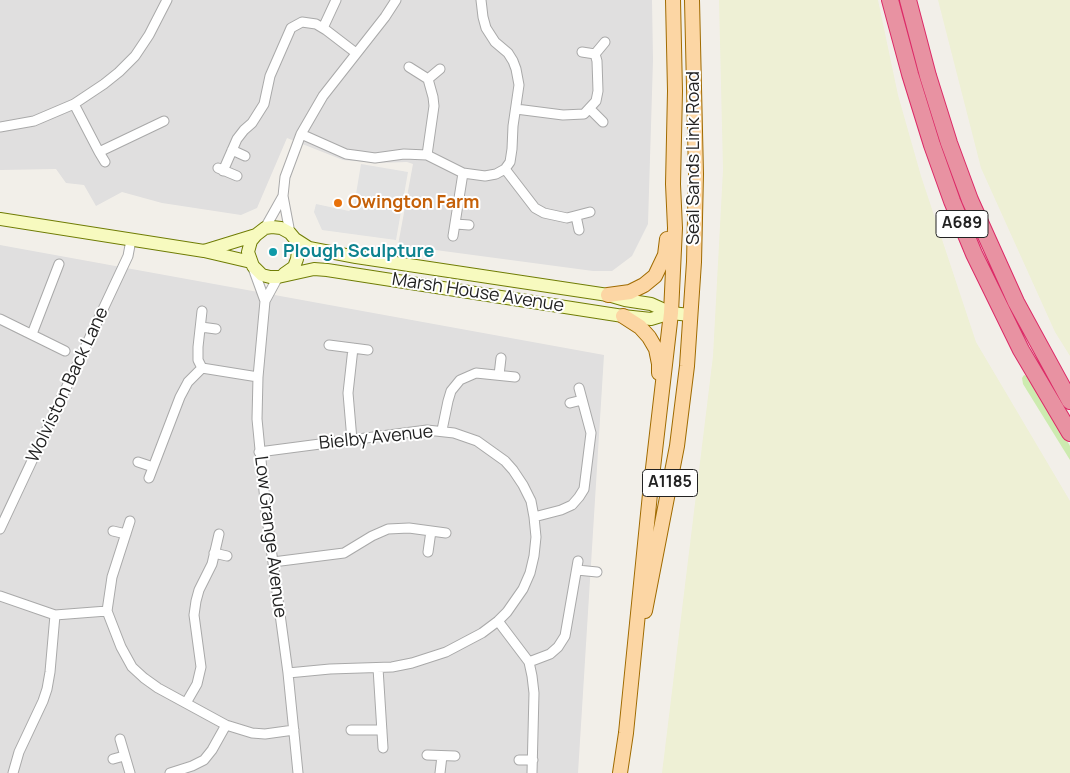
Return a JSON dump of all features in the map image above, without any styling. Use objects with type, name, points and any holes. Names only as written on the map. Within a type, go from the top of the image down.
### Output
[{"type":"highway","name":"A689","points":[[890,0],[932,145],[974,254],[1021,350],[1070,433]]},
{"type":"highway","name":"A689","points":[[908,0],[928,76],[949,143],[970,200],[1016,302],[1070,400]]},
{"type":"main road","name":"Seal Sands Link Road","points":[[671,314],[675,228],[673,184],[674,0]]},
{"type":"main road","name":"Seal Sands Link Road","points":[[690,315],[696,174],[692,0]]},
{"type":"main road","name":"A1185","points":[[608,295],[630,292],[644,285],[655,276],[665,255],[673,184]]},
{"type":"main road","name":"A1185","points":[[620,773],[671,314]]},
{"type":"main road","name":"A1185","points":[[635,648],[649,595],[677,446],[687,366],[690,315]]},
{"type":"main road","points":[[623,316],[640,327],[656,349],[662,396]]},
{"type":"street","points":[[0,127],[34,121],[74,104],[119,72],[135,56],[149,35],[167,0]]},
{"type":"street","points":[[323,28],[336,0]]},
{"type":"street","points":[[281,276],[294,267],[297,259],[298,251],[292,236],[283,196],[285,177],[301,134],[323,96],[385,17],[396,0]]},
{"type":"street","points":[[301,134],[346,154],[375,158],[404,154],[427,155],[463,173],[485,176],[496,174],[505,169],[510,162],[519,85],[516,69],[508,53],[495,42],[486,28],[479,0]]},
{"type":"street","points":[[237,176],[221,170],[237,139],[252,123],[264,104],[270,76],[291,28],[302,22],[309,22],[323,28],[356,53]]},
{"type":"street","points":[[595,54],[606,42]]},
{"type":"street","points":[[582,52],[595,54]]},
{"type":"street","points":[[516,109],[563,115],[584,114],[596,101],[598,91],[595,54]]},
{"type":"street","points":[[410,67],[428,80],[433,97],[434,106],[427,155]]},
{"type":"street","points":[[428,80],[440,69]]},
{"type":"street","points":[[74,104],[105,162]]},
{"type":"street","points":[[590,109],[603,122]]},
{"type":"street","points":[[99,152],[164,121]]},
{"type":"street","points":[[232,150],[245,156]]},
{"type":"street","points":[[505,169],[535,208],[554,216],[567,218],[590,212]]},
{"type":"street","points":[[453,236],[463,173]]},
{"type":"street","points":[[252,264],[248,252],[251,241],[260,232],[283,196]]},
{"type":"street","points":[[576,216],[579,230]]},
{"type":"street","name":"Marsh House Avenue","points":[[0,219],[204,251],[252,264],[262,274],[281,276],[314,269],[328,270],[623,316],[651,319],[671,314],[690,315]]},
{"type":"street","points":[[456,224],[469,225]]},
{"type":"street","name":"Marsh House Avenue","points":[[204,251],[272,227],[281,228],[309,248],[608,295],[651,304],[671,314]]},
{"type":"street","name":"Wolviston Back Lane","points":[[0,528],[128,256],[131,240]]},
{"type":"street","points":[[32,334],[59,264]]},
{"type":"street","name":"Low Grange Avenue","points":[[252,264],[265,301],[258,377],[257,419],[259,452],[288,673],[298,773]]},
{"type":"street","name":"Low Grange Avenue","points":[[265,301],[281,276]]},
{"type":"street","points":[[202,311],[198,360],[202,368]]},
{"type":"street","points":[[0,318],[64,350]]},
{"type":"street","points":[[201,327],[216,329]]},
{"type":"street","points":[[329,345],[368,350]]},
{"type":"street","points":[[352,440],[348,393],[353,348]]},
{"type":"street","points":[[499,375],[501,358]]},
{"type":"street","points":[[202,368],[258,377]]},
{"type":"street","points":[[149,478],[180,397],[188,382],[202,368]]},
{"type":"street","points":[[442,430],[451,392],[460,380],[476,373],[515,377]]},
{"type":"street","points":[[534,517],[572,505],[584,489],[591,433],[579,388]]},
{"type":"street","points":[[570,402],[582,400]]},
{"type":"street","name":"Bielby Avenue","points":[[259,452],[427,430],[442,430],[478,441],[505,461],[523,485],[531,501],[534,517],[536,537],[530,573],[523,588],[507,612],[482,633],[446,652],[412,663],[378,668],[330,669],[288,673]]},
{"type":"street","points":[[138,462],[153,467]]},
{"type":"street","points":[[130,521],[112,577],[107,611],[120,647],[132,667],[158,688],[226,725],[252,733],[265,734],[294,730]]},
{"type":"street","points":[[273,562],[344,553],[372,536],[388,529],[409,528],[446,534]]},
{"type":"street","points":[[113,531],[126,534]]},
{"type":"street","points":[[428,552],[431,531]]},
{"type":"street","points":[[186,703],[197,684],[201,667],[194,615],[196,601],[199,590],[212,564],[219,534]]},
{"type":"street","points":[[214,554],[227,556]]},
{"type":"street","points":[[529,662],[550,654],[565,636],[578,565],[597,572]]},
{"type":"street","points":[[0,596],[55,615],[107,611]]},
{"type":"street","points":[[13,773],[18,752],[47,689],[55,615]]},
{"type":"street","points":[[498,621],[529,662],[534,693],[532,773]]},
{"type":"street","points":[[378,668],[383,748]]},
{"type":"street","points":[[170,773],[182,772],[204,760],[226,725]]},
{"type":"street","points":[[351,730],[382,730]]},
{"type":"street","points":[[120,739],[130,773]]},
{"type":"street","points":[[113,759],[124,756]]},
{"type":"street","points":[[427,756],[455,756]]},
{"type":"street","points":[[440,773],[442,756]]},
{"type":"street","points":[[519,760],[533,760]]},
{"type":"shaded area","points":[[0,0],[652,0],[653,60],[648,224],[632,256],[612,271],[593,271],[398,245],[413,164],[407,162],[377,163],[343,160],[287,138],[257,208],[241,215],[162,203],[122,192],[96,206],[84,185],[66,183],[56,169],[0,170]]},
{"type":"shaded area","points":[[361,164],[408,172],[396,240],[322,230],[314,212],[316,204],[349,211],[354,206]]},
{"type":"shaded area","points":[[0,245],[604,355],[578,773],[0,773]]},
{"type":"green space","points":[[719,0],[878,0],[898,95],[921,176],[976,342],[1070,501],[1070,773],[662,773],[713,356],[723,170]]},
{"type":"green space","points":[[938,0],[1070,0],[1070,356],[1055,332],[981,168]]},
{"type":"green space","points":[[1024,375],[1031,378],[1070,446],[1070,460],[1023,384],[1022,378]]},
{"type":"place","name":"Owington Farm","points":[[338,203]]},
{"type":"place","name":"Plough Sculpture","points":[[273,252]]}]
